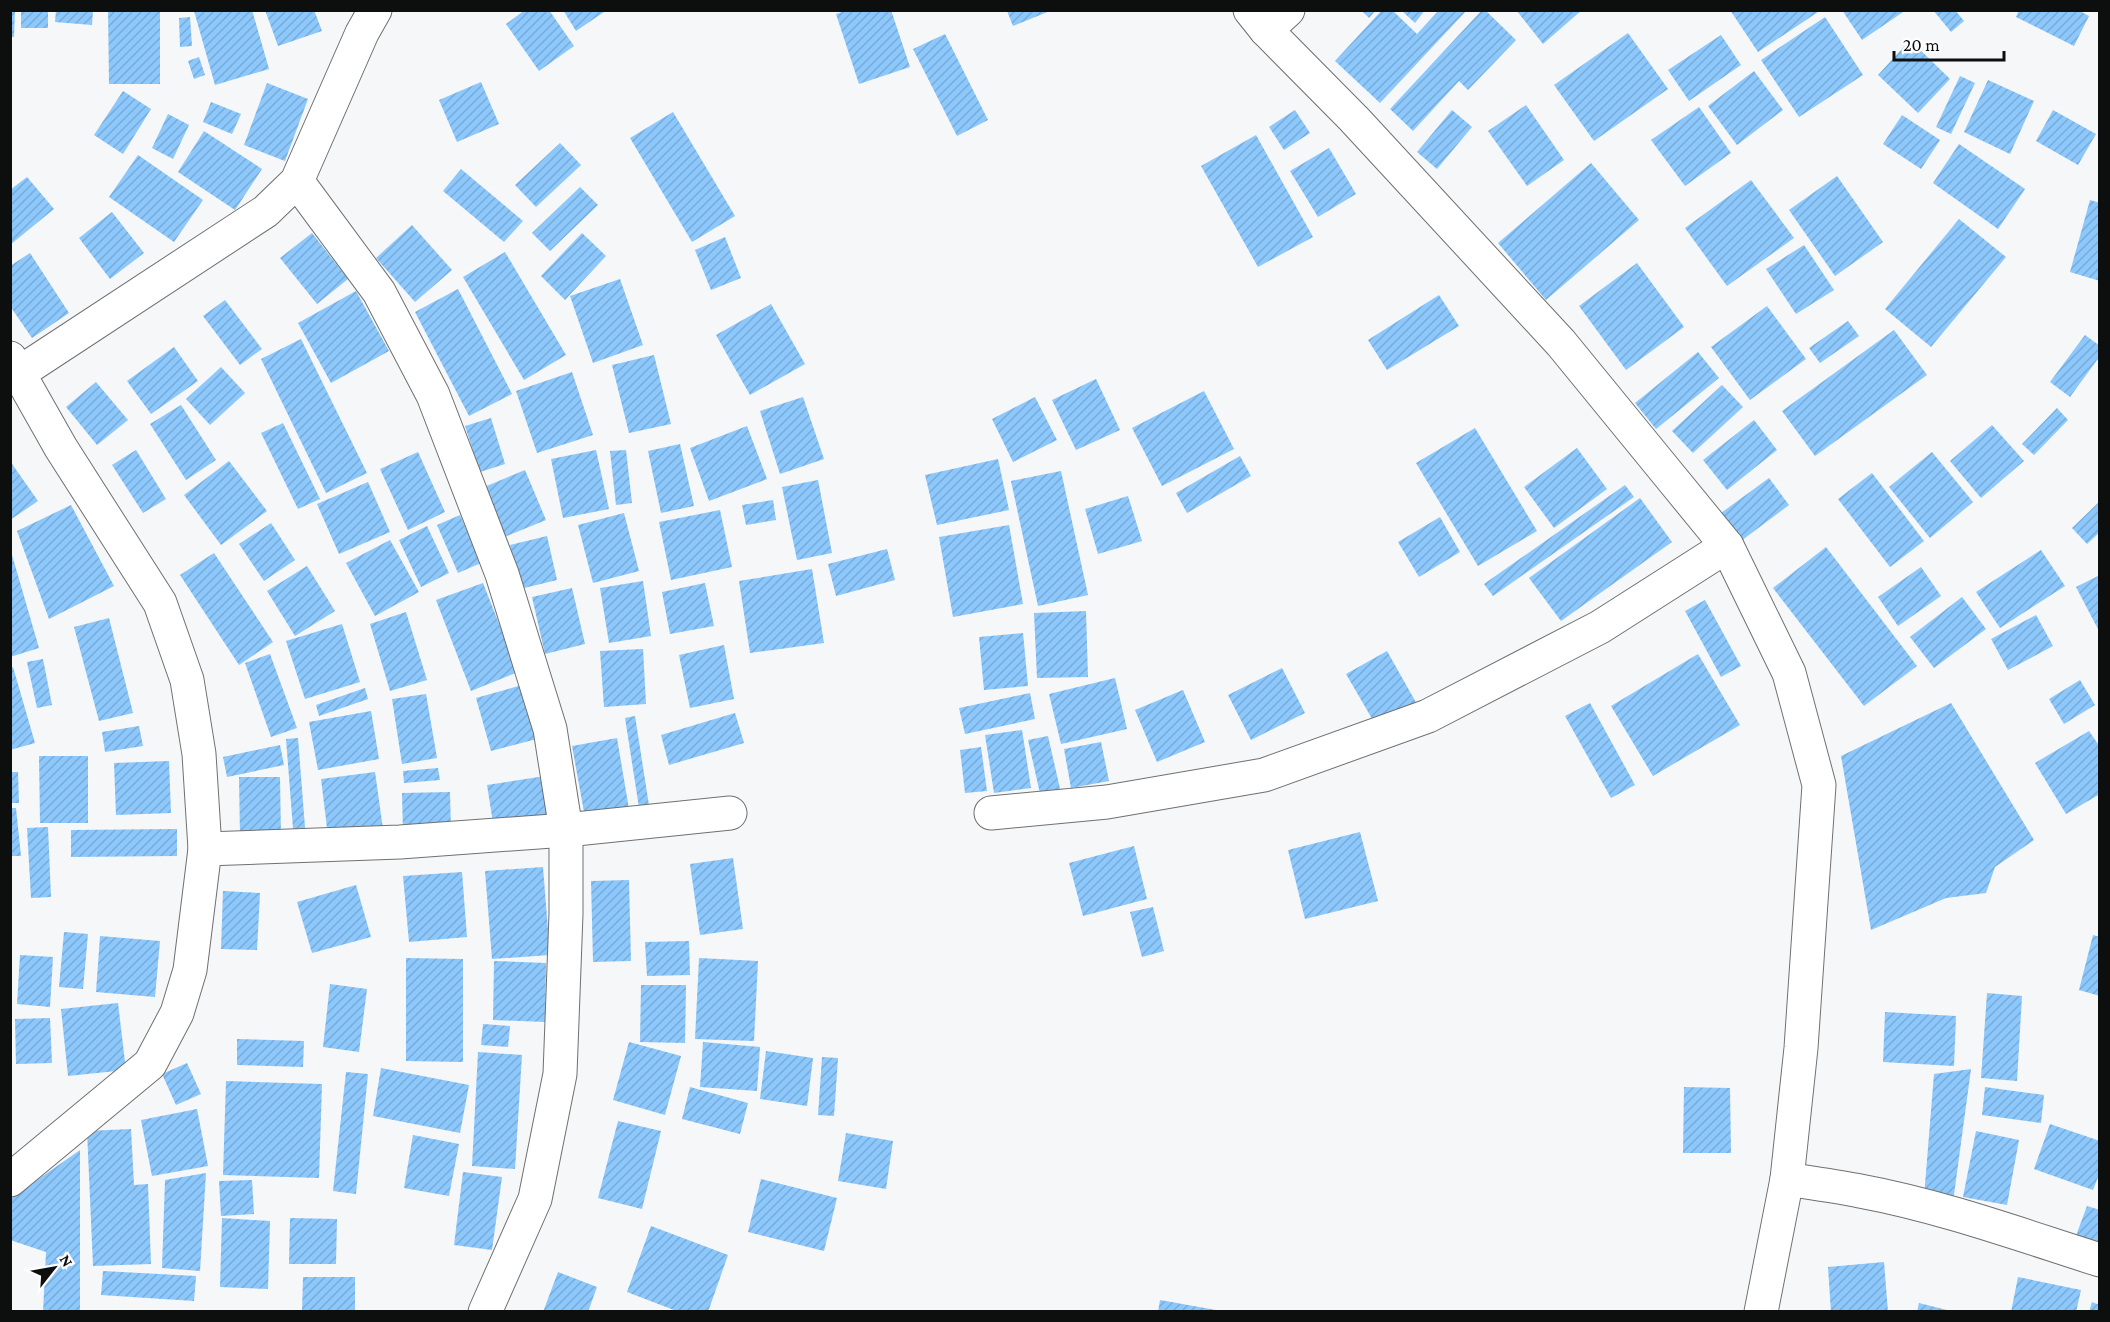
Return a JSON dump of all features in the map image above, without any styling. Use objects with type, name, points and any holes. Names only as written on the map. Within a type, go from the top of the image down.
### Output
[{"type":"street","points":[[10,1180],[150,1064],[177,1013],[190,970],[205,849],[199,754],[187,680],[160,603],[61,448],[15,366],[266,211],[297,181],[362,33],[375,10]]},
{"type":"street","points":[[1268,17],[1354,119],[1562,343],[1727,546],[1789,673],[1819,785],[1803,1025],[1787,1179],[1761,1311]]},
{"type":"street","points":[[297,181],[379,292],[433,394],[502,574],[550,729],[566,830],[567,914],[560,1074],[535,1199],[485,1311]]},
{"type":"street","points":[[991,813],[1107,802],[1264,775],[1428,717],[1599,627],[1727,546]]},
{"type":"street","points":[[205,849],[400,842],[566,830],[730,813]]},
{"type":"street","points":[[1787,1179],[1861,1191],[1929,1208],[2100,1260]]},
{"type":"building","points":[[10,10],[15,10],[14,37],[10,37]]},
{"type":"building","points":[[21,10],[48,10],[48,28],[21,28]]},
{"type":"building","points":[[56,10],[93,10],[92,25],[55,22]]},
{"type":"building","points":[[108,10],[160,10],[160,84],[109,84]]},
{"type":"building","points":[[252,10],[269,69],[215,85],[194,11]]},
{"type":"building","points":[[265,10],[314,10],[322,31],[278,46]]},
{"type":"building","points":[[525,10],[549,10],[574,46],[539,71],[506,24]]},
{"type":"building","points":[[563,10],[607,10],[576,31]]},
{"type":"building","points":[[848,10],[891,10],[910,67],[859,84],[836,14]]},
{"type":"building","points":[[1361,10],[1376,10],[1369,18]]},
{"type":"building","points":[[1382,10],[1392,10],[1417,34],[1439,10],[1467,10],[1380,103],[1335,61]]},
{"type":"building","points":[[1401,10],[1425,10],[1415,23]]},
{"type":"building","points":[[1482,10],[1485,10],[1516,40],[1468,90],[1459,81],[1413,131],[1390,109]]},
{"type":"building","points":[[1516,10],[1582,10],[1543,44]]},
{"type":"building","points":[[1730,10],[1821,10],[1758,52]]},
{"type":"building","points":[[1842,10],[1906,10],[1862,40]]},
{"type":"building","points":[[1933,10],[1955,10],[1964,21],[1951,32]]},
{"type":"building","points":[[2019,10],[2078,10],[2089,16],[2074,46],[2016,17]]},
{"type":"building","points":[[1007,11],[1050,11],[1013,26]]},
{"type":"building","points":[[190,17],[192,46],[180,47],[179,18]]},
{"type":"building","points":[[1825,17],[1863,75],[1799,117],[1761,60]]},
{"type":"building","points":[[1628,33],[1668,89],[1594,141],[1554,85]]},
{"type":"building","points":[[945,34],[988,120],[957,136],[913,49]]},
{"type":"building","points":[[1721,35],[1741,65],[1689,101],[1668,70]]},
{"type":"building","points":[[1910,40],[1950,79],[1918,113],[1878,75]]},
{"type":"building","points":[[199,57],[205,75],[194,79],[188,61]]},
{"type":"building","points":[[1754,71],[1783,110],[1737,145],[1708,106]]},
{"type":"building","points":[[1960,76],[1975,83],[1951,134],[1936,127]]},
{"type":"building","points":[[1988,80],[2034,101],[2010,154],[1964,132]]},
{"type":"building","points":[[481,82],[499,124],[457,142],[439,100]]},
{"type":"building","points":[[267,83],[308,99],[285,161],[244,145]]},
{"type":"building","points":[[123,91],[151,109],[123,154],[94,135]]},
{"type":"building","points":[[211,102],[241,114],[232,134],[203,122]]},
{"type":"building","points":[[1526,105],[1564,160],[1527,186],[1488,131]]},
{"type":"building","points":[[1699,107],[1731,153],[1685,186],[1651,140]]},
{"type":"building","points":[[1295,110],[1310,133],[1284,150],[1269,127]]},
{"type":"building","points":[[1452,110],[1472,127],[1437,169],[1417,152]]},
{"type":"building","points":[[2053,110],[2096,134],[2078,165],[2036,141]]},
{"type":"building","points":[[673,112],[735,216],[692,242],[630,138]]},
{"type":"building","points":[[168,114],[189,125],[173,159],[152,148]]},
{"type":"building","points":[[1902,115],[1940,140],[1921,169],[1883,144]]},
{"type":"building","points":[[204,131],[262,169],[235,210],[178,172]]},
{"type":"building","points":[[1256,135],[1313,237],[1258,267],[1201,166]]},
{"type":"building","points":[[560,143],[581,165],[536,207],[515,185]]},
{"type":"building","points":[[1959,144],[2025,189],[1998,229],[1933,183]]},
{"type":"building","points":[[1329,148],[1356,194],[1318,217],[1290,171]]},
{"type":"building","points":[[138,155],[203,200],[174,242],[109,197]]},
{"type":"building","points":[[1591,163],[1639,220],[1546,300],[1498,243]]},
{"type":"building","points":[[461,169],[523,221],[504,242],[443,191]]},
{"type":"building","points":[[1837,176],[1883,242],[1835,276],[1789,210]]},
{"type":"building","points":[[27,177],[54,209],[10,245],[10,190]]},
{"type":"building","points":[[1751,180],[1794,238],[1727,286],[1685,228]]},
{"type":"building","points":[[580,187],[598,205],[550,251],[532,233]]},
{"type":"building","points":[[2090,200],[2100,203],[2100,281],[2070,272]]},
{"type":"building","points":[[112,212],[144,253],[110,279],[79,238]]},
{"type":"building","points":[[1959,219],[2006,257],[1931,347],[1885,309]]},
{"type":"building","points":[[412,225],[452,270],[415,302],[376,258]]},
{"type":"building","points":[[312,233],[348,279],[317,304],[280,258]]},
{"type":"building","points":[[582,233],[606,256],[565,300],[541,276]]},
{"type":"building","points":[[725,237],[741,278],[711,290],[695,250]]},
{"type":"building","points":[[1804,245],[1834,290],[1796,314],[1766,269]]},
{"type":"building","points":[[505,252],[566,355],[524,380],[463,277]]},
{"type":"building","points":[[30,253],[69,313],[32,338],[10,306],[10,266]]},
{"type":"building","points":[[1637,263],[1684,327],[1626,370],[1579,306]]},
{"type":"building","points":[[620,279],[643,345],[593,363],[570,296]]},
{"type":"building","points":[[458,289],[512,394],[469,416],[415,312]]},
{"type":"building","points":[[356,291],[389,351],[331,383],[298,323]]},
{"type":"building","points":[[1439,295],[1459,326],[1387,370],[1368,340]]},
{"type":"building","points":[[225,300],[262,349],[240,365],[203,316]]},
{"type":"building","points":[[771,304],[805,364],[750,395],[716,335]]},
{"type":"building","points":[[1767,306],[1806,359],[1750,400],[1711,347]]},
{"type":"building","points":[[1848,321],[1859,336],[1820,363],[1809,348]]},
{"type":"building","points":[[1894,330],[1927,375],[1815,456],[1782,411]]},
{"type":"building","points":[[2085,335],[2100,346],[2100,356],[2070,397],[2050,382]]},
{"type":"building","points":[[301,339],[367,473],[326,493],[261,359]]},
{"type":"building","points":[[174,347],[198,381],[151,414],[127,381]]},
{"type":"building","points":[[1698,352],[1719,378],[1656,429],[1635,403]]},
{"type":"building","points":[[654,355],[671,424],[629,433],[612,365]]},
{"type":"building","points":[[221,367],[245,393],[210,425],[186,399]]},
{"type":"building","points":[[572,372],[593,435],[537,453],[516,391]]},
{"type":"building","points":[[1096,379],[1120,430],[1076,450],[1052,400]]},
{"type":"building","points":[[96,382],[128,420],[97,445],[66,407]]},
{"type":"building","points":[[1722,385],[1743,407],[1693,453],[1672,431]]},
{"type":"building","points":[[1204,391],[1234,449],[1162,486],[1132,428]]},
{"type":"building","points":[[803,397],[824,459],[780,474],[760,411]]},
{"type":"building","points":[[1035,397],[1057,440],[1013,462],[992,419]]},
{"type":"building","points":[[181,405],[216,460],[186,480],[150,424]]},
{"type":"building","points":[[2057,408],[2068,420],[2034,455],[2022,444]]},
{"type":"building","points":[[491,418],[505,464],[480,472],[465,426]]},
{"type":"building","points":[[1754,420],[1777,450],[1727,490],[1703,460]]},
{"type":"building","points":[[283,423],[320,499],[298,509],[261,433]]},
{"type":"building","points":[[1992,425],[2024,461],[1981,498],[1950,461]]},
{"type":"building","points":[[747,426],[767,479],[709,501],[690,448]]},
{"type":"building","points":[[1475,428],[1537,531],[1478,566],[1416,463]]},
{"type":"building","points":[[680,444],[694,506],[661,513],[648,451]]},
{"type":"building","points":[[1577,448],[1607,489],[1554,528],[1524,487]]},
{"type":"building","points":[[136,450],[166,499],[143,513],[112,465]]},
{"type":"building","points":[[596,450],[609,509],[563,518],[551,459]]},
{"type":"building","points":[[626,450],[632,503],[616,505],[610,451]]},
{"type":"building","points":[[418,452],[445,512],[408,530],[380,469]]},
{"type":"building","points":[[1932,452],[1973,502],[1930,538],[1889,487]]},
{"type":"building","points":[[1240,456],[1251,476],[1187,513],[1176,493]]},
{"type":"building","points":[[998,459],[1009,510],[937,525],[925,475]]},
{"type":"building","points":[[10,461],[38,501],[10,520]]},
{"type":"building","points":[[229,461],[267,511],[221,545],[184,495]]},
{"type":"building","points":[[525,470],[546,520],[502,538],[482,488]]},
{"type":"building","points":[[1061,471],[1088,595],[1038,606],[1011,481]]},
{"type":"building","points":[[1872,473],[1924,541],[1890,567],[1838,499]]},
{"type":"building","points":[[1769,478],[1789,505],[1741,541],[1721,513]]},
{"type":"building","points":[[818,480],[832,553],[797,560],[782,487]]},
{"type":"building","points":[[368,482],[390,532],[339,554],[317,504]]},
{"type":"building","points":[[1625,485],[1634,497],[1493,596],[1484,584]]},
{"type":"building","points":[[1128,496],[1142,541],[1098,554],[1085,509]]},
{"type":"building","points":[[1640,498],[1672,542],[1561,621],[1529,578]]},
{"type":"building","points":[[773,500],[776,520],[746,525],[742,505]]},
{"type":"building","points":[[2100,501],[2100,532],[2087,544],[2072,528]]},
{"type":"building","points":[[71,505],[114,586],[49,619],[17,531]]},
{"type":"building","points":[[720,510],[732,567],[671,580],[659,522]]},
{"type":"building","points":[[624,513],[639,571],[593,583],[578,525]]},
{"type":"building","points":[[460,515],[481,563],[458,573],[437,525]]},
{"type":"building","points":[[1440,517],[1460,552],[1419,577],[1398,542]]},
{"type":"building","points":[[271,523],[295,560],[264,581],[239,544]]},
{"type":"building","points":[[1009,525],[1023,604],[953,617],[939,537]]},
{"type":"building","points":[[427,526],[449,573],[421,587],[399,540]]},
{"type":"building","points":[[547,536],[557,580],[520,589],[510,545]]},
{"type":"building","points":[[390,540],[419,592],[375,616],[346,563]]},
{"type":"building","points":[[1826,547],[1917,666],[1864,706],[1773,588]]},
{"type":"building","points":[[10,548],[39,648],[10,657]]},
{"type":"building","points":[[887,549],[895,580],[836,596],[828,564]]},
{"type":"building","points":[[2041,550],[2065,586],[2000,628],[1976,592]]},
{"type":"building","points":[[214,553],[273,642],[239,665],[180,575]]},
{"type":"building","points":[[307,566],[335,611],[295,636],[267,591]]},
{"type":"building","points":[[1921,567],[1941,596],[1898,626],[1878,597]]},
{"type":"building","points":[[812,569],[824,643],[750,653],[739,581]]},
{"type":"building","points":[[2100,575],[2100,633],[2076,587]]},
{"type":"building","points":[[643,581],[651,636],[609,643],[600,588]]},
{"type":"building","points":[[483,583],[518,672],[471,691],[436,600]]},
{"type":"building","points":[[705,583],[714,626],[670,634],[662,592]]},
{"type":"building","points":[[572,588],[585,644],[545,654],[532,597]]},
{"type":"building","points":[[1962,597],[1986,629],[1934,668],[1910,637]]},
{"type":"building","points":[[1705,600],[1741,666],[1721,677],[1685,611]]},
{"type":"building","points":[[1086,611],[1088,677],[1037,678],[1034,613]]},
{"type":"building","points":[[406,612],[427,680],[390,691],[370,624]]},
{"type":"building","points":[[2036,615],[2053,646],[2008,670],[1991,639]]},
{"type":"building","points":[[109,618],[133,713],[99,721],[74,627]]},
{"type":"building","points":[[342,624],[360,682],[305,699],[286,641]]},
{"type":"building","points":[[1023,633],[1028,686],[984,690],[979,637]]},
{"type":"building","points":[[724,645],[734,699],[690,708],[679,655]]},
{"type":"building","points":[[643,649],[646,704],[604,707],[600,651]]},
{"type":"building","points":[[1387,651],[1418,706],[1378,729],[1346,674]]},
{"type":"building","points":[[270,654],[297,728],[271,737],[245,663]]},
{"type":"building","points":[[1698,654],[1740,725],[1653,776],[1611,706]]},
{"type":"building","points":[[43,659],[52,705],[37,708],[27,662]]},
{"type":"building","points":[[13,667],[35,743],[10,750],[10,668]]},
{"type":"building","points":[[1282,668],[1305,713],[1251,740],[1228,695]]},
{"type":"building","points":[[1115,678],[1127,729],[1061,744],[1049,694]]},
{"type":"building","points":[[2080,680],[2095,705],[2064,724],[2049,699]]},
{"type":"building","points":[[522,685],[537,739],[491,751],[476,698]]},
{"type":"building","points":[[365,688],[368,699],[319,716],[316,705]]},
{"type":"building","points":[[1183,690],[1205,742],[1157,762],[1135,710]]},
{"type":"building","points":[[1030,693],[1035,719],[965,734],[959,708]]},
{"type":"building","points":[[426,694],[437,758],[402,764],[392,699]]},
{"type":"building","points":[[1590,703],[1635,785],[1611,798],[1565,716]]},
{"type":"building","points":[[1951,703],[2034,840],[1995,867],[1986,893],[1946,898],[1871,930],[1841,756]]},
{"type":"building","points":[[371,711],[379,759],[318,770],[309,722]]},
{"type":"building","points":[[735,713],[744,743],[669,765],[661,735]]},
{"type":"building","points":[[635,716],[650,812],[640,814],[625,718]]},
{"type":"building","points":[[139,726],[143,746],[105,752],[102,732]]},
{"type":"building","points":[[1022,730],[1031,788],[994,793],[985,735]]},
{"type":"building","points":[[2089,731],[2100,747],[2100,794],[2066,814],[2035,763]]},
{"type":"building","points":[[1048,736],[1061,793],[1041,798],[1028,740]]},
{"type":"building","points":[[298,738],[306,840],[294,841],[286,739]]},
{"type":"building","points":[[617,738],[630,815],[586,823],[572,746]]},
{"type":"building","points":[[1101,742],[1109,781],[1071,788],[1064,749]]},
{"type":"building","points":[[280,745],[284,765],[227,777],[223,757]]},
{"type":"building","points":[[981,747],[987,791],[965,793],[960,750]]},
{"type":"building","points":[[39,756],[88,756],[88,823],[40,823]]},
{"type":"building","points":[[169,761],[171,813],[116,815],[114,763]]},
{"type":"building","points":[[438,768],[440,780],[404,783],[403,771]]},
{"type":"building","points":[[10,772],[18,772],[19,803],[10,803]]},
{"type":"building","points":[[375,772],[383,829],[328,836],[321,779]]},
{"type":"building","points":[[545,776],[553,820],[494,829],[487,785]]},
{"type":"building","points":[[239,777],[280,777],[281,837],[240,837]]},
{"type":"building","points":[[450,792],[451,832],[403,833],[402,793]]},
{"type":"building","points":[[10,808],[16,808],[21,856],[10,856]]},
{"type":"building","points":[[48,827],[51,897],[31,898],[27,828]]},
{"type":"building","points":[[177,829],[177,856],[71,857],[71,830]]},
{"type":"building","points":[[1360,832],[1378,901],[1305,919],[1288,850]]},
{"type":"building","points":[[1134,846],[1147,899],[1083,916],[1069,863]]},
{"type":"building","points":[[733,858],[743,929],[700,935],[690,864]]},
{"type":"building","points":[[543,867],[550,955],[492,959],[485,871]]},
{"type":"building","points":[[462,872],[467,937],[409,942],[403,876]]},
{"type":"building","points":[[629,880],[631,961],[593,962],[591,881]]},
{"type":"building","points":[[356,885],[371,937],[312,953],[297,902]]},
{"type":"building","points":[[223,891],[260,893],[257,950],[221,949]]},
{"type":"building","points":[[1153,907],[1164,951],[1142,957],[1130,912]]},
{"type":"building","points":[[64,932],[88,934],[83,989],[59,987]]},
{"type":"building","points":[[2093,935],[2100,937],[2100,996],[2079,990]]},
{"type":"building","points":[[100,936],[160,941],[155,997],[96,992]]},
{"type":"building","points":[[689,941],[690,975],[647,976],[645,942]]},
{"type":"building","points":[[20,955],[53,957],[50,1007],[17,1004]]},
{"type":"building","points":[[406,958],[463,959],[463,1062],[406,1061]]},
{"type":"building","points":[[699,958],[758,961],[754,1041],[695,1039]]},
{"type":"building","points":[[494,961],[546,963],[545,1022],[493,1020]]},
{"type":"building","points":[[330,984],[367,989],[359,1052],[323,1047]]},
{"type":"building","points":[[641,985],[686,985],[685,1043],[640,1042]]},
{"type":"building","points":[[1987,993],[2022,996],[2017,1081],[1981,1078]]},
{"type":"building","points":[[118,1003],[126,1070],[68,1076],[61,1009]]},
{"type":"building","points":[[1885,1012],[1956,1016],[1954,1066],[1883,1062]]},
{"type":"building","points":[[50,1018],[52,1063],[16,1064],[15,1019]]},
{"type":"building","points":[[483,1024],[510,1026],[508,1047],[481,1045]]},
{"type":"building","points":[[237,1039],[304,1041],[303,1067],[237,1065]]},
{"type":"building","points":[[629,1042],[681,1056],[665,1115],[613,1100]]},
{"type":"building","points":[[703,1042],[760,1047],[757,1091],[700,1087]]},
{"type":"building","points":[[766,1051],[813,1058],[807,1106],[760,1099]]},
{"type":"building","points":[[478,1052],[522,1055],[515,1169],[472,1166]]},
{"type":"building","points":[[822,1057],[838,1058],[834,1116],[818,1115]]},
{"type":"building","points":[[187,1063],[201,1094],[176,1105],[162,1074]]},
{"type":"building","points":[[381,1068],[469,1085],[460,1133],[373,1116]]},
{"type":"building","points":[[1971,1069],[1953,1202],[1924,1197],[1934,1074]]},
{"type":"building","points":[[346,1072],[368,1074],[356,1194],[333,1191]]},
{"type":"building","points":[[226,1081],[322,1084],[319,1178],[223,1175]]},
{"type":"building","points":[[690,1087],[748,1103],[740,1134],[682,1119]]},
{"type":"building","points":[[1684,1087],[1730,1088],[1731,1153],[1683,1153]]},
{"type":"building","points":[[1985,1087],[2044,1095],[2041,1123],[1982,1115]]},
{"type":"building","points":[[197,1109],[208,1166],[152,1176],[141,1120]]},
{"type":"building","points":[[618,1121],[661,1131],[642,1209],[598,1198]]},
{"type":"building","points":[[2050,1124],[2100,1141],[2100,1172],[2093,1190],[2034,1169]]},
{"type":"building","points":[[131,1129],[134,1185],[148,1184],[151,1264],[93,1266],[87,1131]]},
{"type":"building","points":[[1976,1131],[2019,1140],[2007,1205],[1963,1197]]},
{"type":"building","points":[[846,1133],[893,1141],[886,1189],[838,1181]]},
{"type":"building","points":[[413,1135],[459,1144],[449,1196],[404,1188]]},
{"type":"building","points":[[80,1150],[80,1312],[43,1312],[46,1252],[10,1240],[10,1199]]},
{"type":"building","points":[[463,1172],[502,1177],[492,1250],[454,1245]]},
{"type":"building","points":[[206,1173],[200,1271],[162,1268],[165,1180]]},
{"type":"building","points":[[761,1179],[837,1198],[824,1251],[748,1232]]},
{"type":"building","points":[[252,1180],[254,1214],[221,1216],[219,1181]]},
{"type":"building","points":[[2087,1206],[2100,1210],[2100,1249],[2074,1241]]},
{"type":"building","points":[[222,1218],[270,1221],[268,1289],[220,1287]]},
{"type":"building","points":[[290,1218],[337,1219],[336,1264],[289,1264]]},
{"type":"building","points":[[651,1226],[728,1255],[708,1312],[679,1312],[627,1292]]},
{"type":"building","points":[[1884,1262],[1888,1312],[1831,1312],[1828,1267]]},
{"type":"building","points":[[103,1271],[196,1276],[194,1301],[101,1295]]},
{"type":"building","points":[[558,1272],[597,1287],[588,1312],[543,1312]]},
{"type":"building","points":[[303,1277],[355,1277],[355,1312],[302,1312]]},
{"type":"building","points":[[2018,1277],[2081,1290],[2076,1312],[2011,1312]]},
{"type":"building","points":[[1160,1300],[1216,1310],[1216,1312],[1158,1312]]},
{"type":"building","points":[[2092,1302],[2100,1305],[2100,1312],[2089,1312]]},
{"type":"building","points":[[1919,1303],[1951,1311],[1951,1312],[1917,1312]]}]
